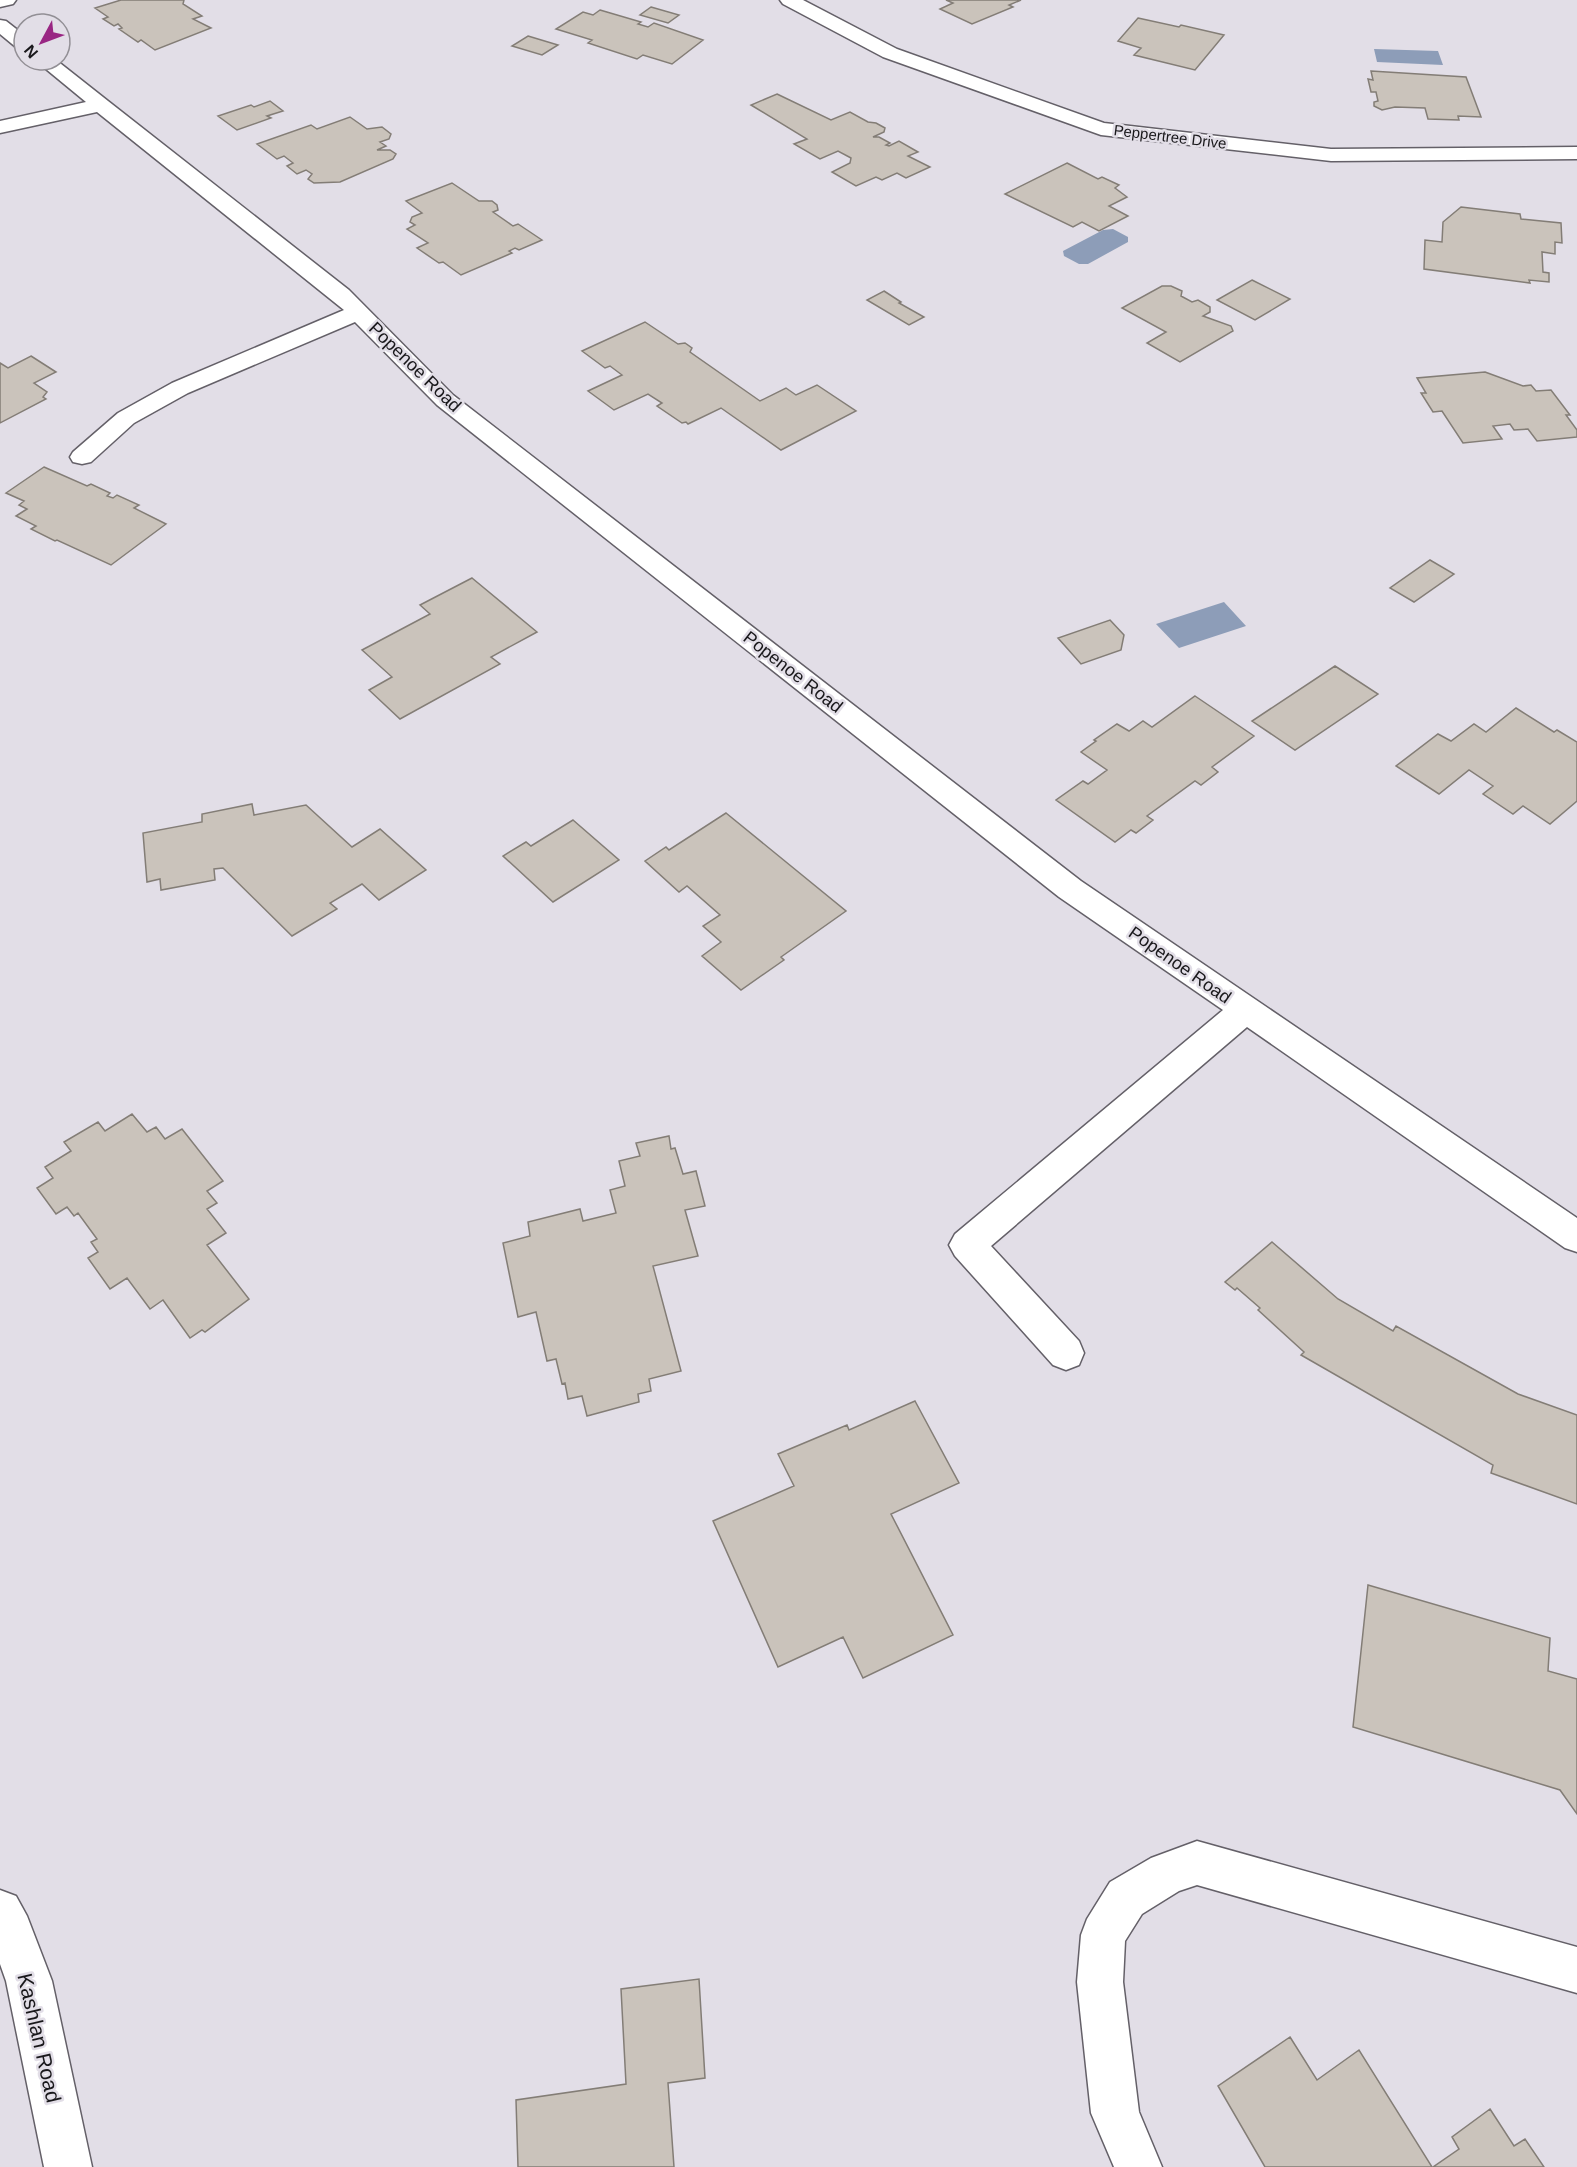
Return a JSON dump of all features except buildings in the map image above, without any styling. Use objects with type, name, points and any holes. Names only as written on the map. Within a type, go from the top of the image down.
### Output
[{"type":"street","points":[[0,2],[7,0]]},
{"type":"street","name":"Peppertree Drive","points":[[789,0],[890,53],[1101,129],[1331,155],[1577,153]]},
{"type":"street","points":[[0,25],[12,34]]},
{"type":"street","name":"Popenoe Road","points":[[59,72],[341,295],[454,407],[1070,889],[1574,1233]]},
{"type":"street","points":[[0,127],[101,105]]},
{"type":"street","points":[[81,457],[126,418],[180,388],[358,312]]},
{"type":"street","points":[[1066,1353],[967,1245],[1245,1010]]},
{"type":"street","points":[[1138,2167],[1115,2113],[1100,1982],[1103,1935],[1126,1898],[1167,1874],[1197,1863],[1577,1970]]},
{"type":"street","name":"Kashlan Road","points":[[0,1912],[11,1932],[29,1981],[68,2167]]},
{"type":"water","points":[[1374,49],[1438,51],[1443,65],[1377,62]]},
{"type":"water","points":[[1113,229],[1128,237],[1128,242],[1088,264],[1079,264],[1064,256],[1063,251],[1103,230]]},
{"type":"water","points":[[1224,602],[1246,626],[1179,648],[1156,624]]}]
